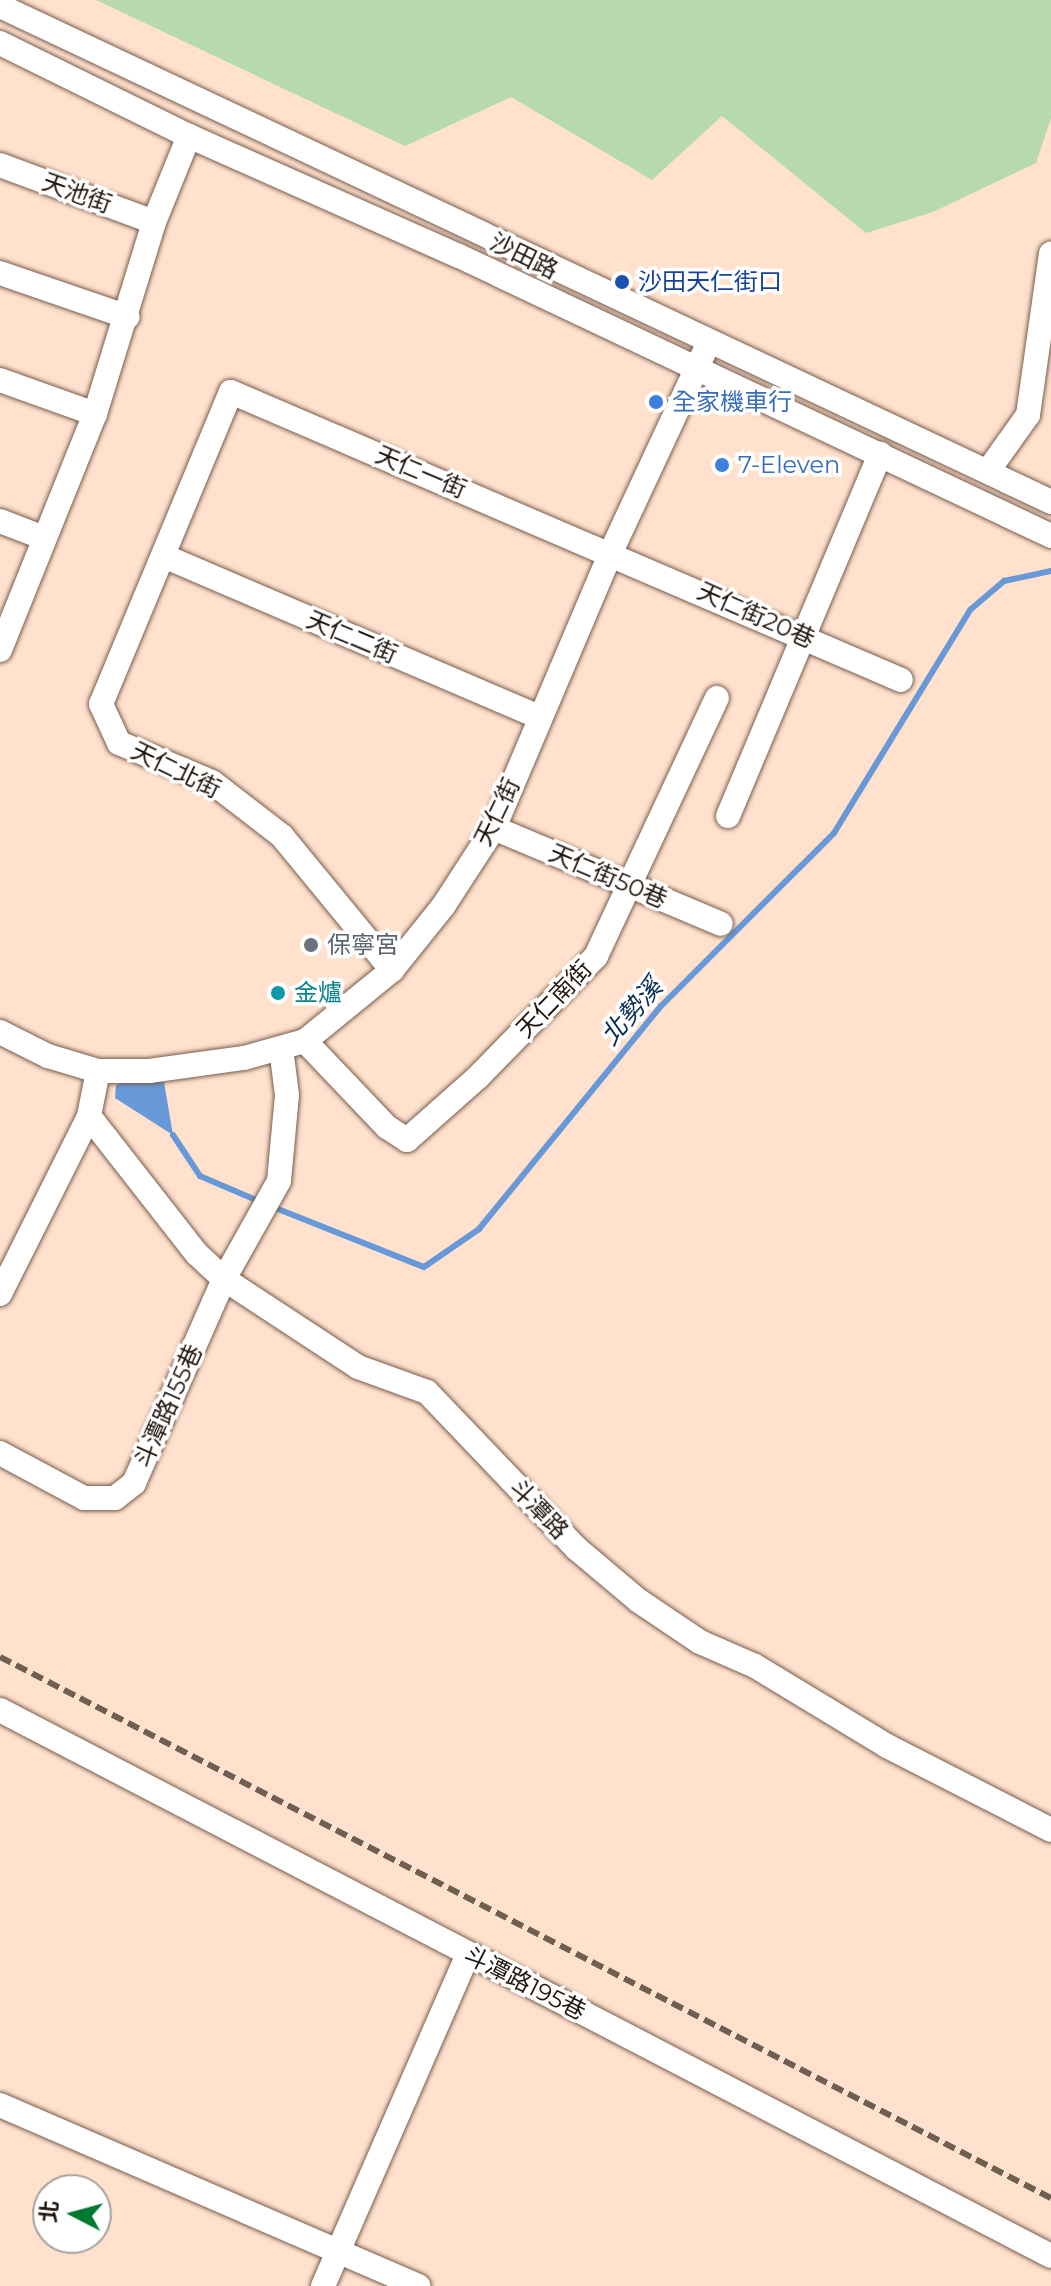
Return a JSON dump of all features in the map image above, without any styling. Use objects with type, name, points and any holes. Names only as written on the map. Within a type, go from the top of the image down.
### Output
[{"type":"street","name":"沙田路","points":[[0,6],[708,344],[1051,502]]},
{"type":"street","name":"沙田路","points":[[0,43],[189,136],[698,368],[1051,536]]},
{"type":"street","points":[[0,650],[95,414],[128,317],[154,222],[189,136]]},
{"type":"street","name":"天池街","points":[[0,165],[154,222]]},
{"type":"street","points":[[988,471],[1028,415],[1051,254]]},
{"type":"street","points":[[0,273],[128,317]]},
{"type":"street","name":"天仁街","points":[[98,1071],[187,1067],[305,1041],[392,970],[437,916],[494,828],[611,552],[708,344]]},
{"type":"street","points":[[0,380],[95,414]]},
{"type":"street","name":"天仁一街","points":[[231,392],[611,552]]},
{"type":"street","name":"天仁北街","points":[[231,392],[166,557],[101,704],[119,743],[212,782],[282,836],[392,970]]},
{"type":"street","points":[[728,816],[880,454]]},
{"type":"street","points":[[0,521],[44,538]]},
{"type":"street","name":"天仁街20巷","points":[[611,552],[901,680]]},
{"type":"street","name":"天仁二街","points":[[166,557],[539,717]]},
{"type":"street","name":"天仁南街","points":[[305,1041],[387,1127],[407,1140],[478,1077],[596,956],[632,886],[717,698]]},
{"type":"street","name":"天仁街50巷","points":[[494,828],[721,924]]},
{"type":"street","points":[[0,1032],[48,1056],[98,1071],[89,1116],[0,1294]]},
{"type":"street","points":[[224,1279],[279,1181],[287,1095],[281,1048]]},
{"type":"street","name":"斗潭路","points":[[89,1116],[197,1254],[224,1279],[358,1367],[427,1392],[576,1548],[651,1609],[887,1746],[1051,1830]]},
{"type":"street","name":"斗潭路155巷","points":[[0,1453],[84,1498],[100,1501],[127,1490],[224,1279]]},
{"type":"street","name":"斗潭路195巷","points":[[0,1710],[1051,2256]]},
{"type":"street","points":[[323,2286],[468,1954]]},
{"type":"street","points":[[0,2105],[419,2286]]},
{"type":"green space","points":[[96,0],[1051,0],[1051,118],[1036,163],[933,212],[866,233],[722,116],[652,180],[511,97],[405,146]]},
{"type":"water","points":[[127,1080],[164,1082],[173,1135],[115,1098],[116,1085]]},
{"type":"waterway","name":"北勢溪","points":[[273,1207],[424,1267],[479,1229],[661,1006],[834,833],[970,610],[1004,581],[1051,571]]},
{"type":"waterway","name":"北勢溪","points":[[173,1135],[200,1176],[263,1203]]},
{"type":"railway","points":[[0,1657],[1051,2198]]},
{"type":"place","name":"沙田天仁街口","points":[[622,282]]},
{"type":"place","name":"全家機車行","points":[[656,402]]},
{"type":"place","name":"7-Eleven","points":[[722,465]]},
{"type":"place","name":"保寧宮","points":[[311,945]]},
{"type":"place","name":"金爐","points":[[278,993]]}]
